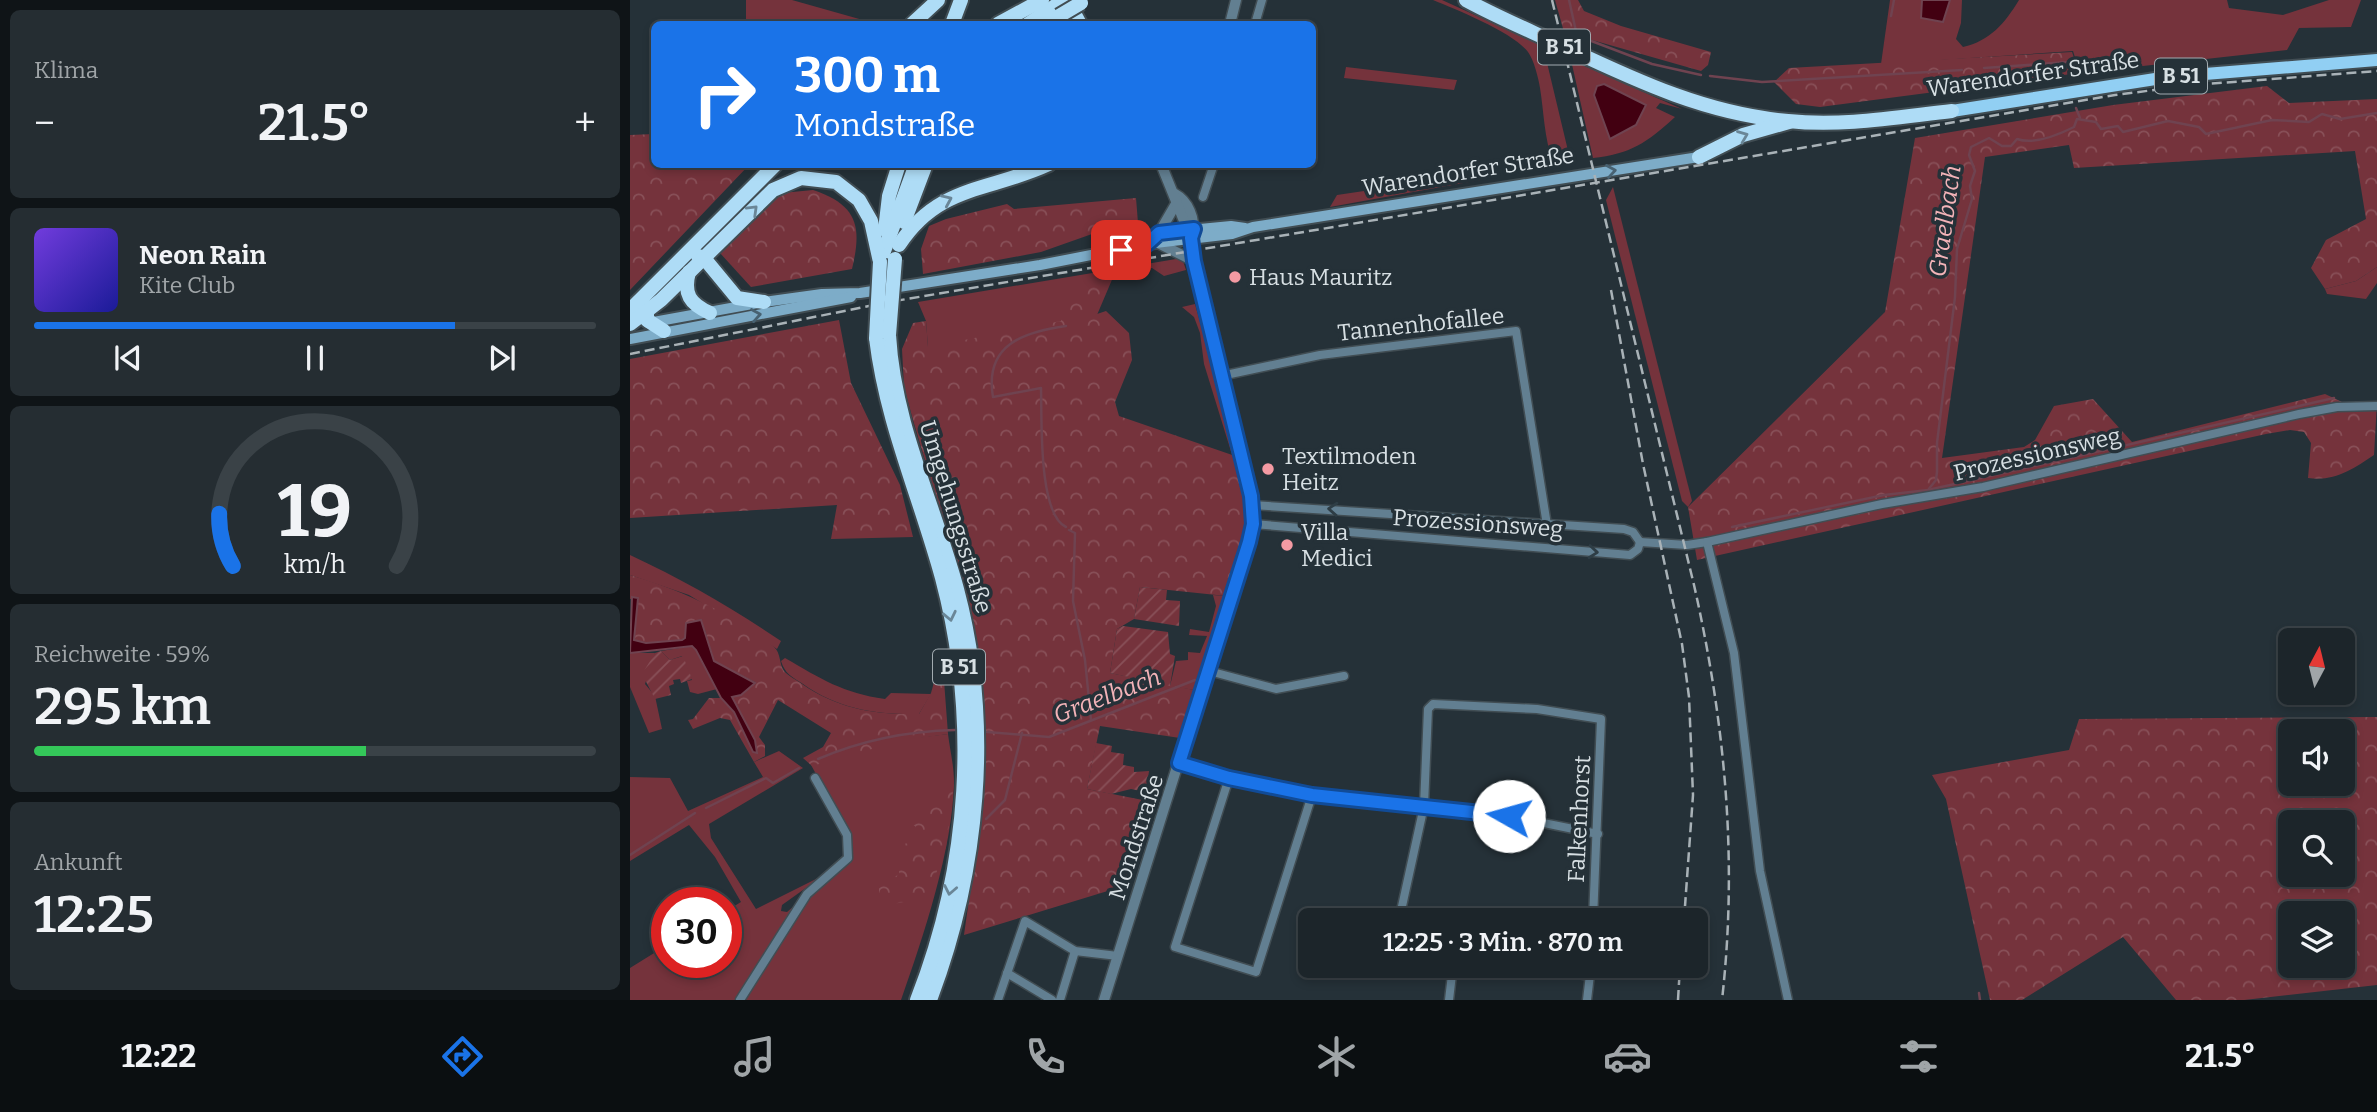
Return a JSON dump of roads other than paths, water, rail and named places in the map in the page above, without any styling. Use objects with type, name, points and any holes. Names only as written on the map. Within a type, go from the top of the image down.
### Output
[{"type":"highway","points":[[915,21],[937,0]]},
{"type":"highway","points":[[953,21],[961,0]]},
{"type":"highway","name":"B 51","points":[[1453,0],[1481,8]]},
{"type":"highway","name":"B 51","points":[[1466,0],[1701,105],[1790,122]]},
{"type":"highway","points":[[1009,21],[1063,6]]},
{"type":"highway","points":[[1034,21],[1063,6]]},
{"type":"highway","points":[[1063,6],[1077,21]]},
{"type":"highway","name":"Warendorfer Straße","points":[[1790,122],[1863,121],[1952,111]]},
{"type":"highway","points":[[1699,157],[1743,135],[1790,122]]},
{"type":"highway","points":[[630,310],[772,168]]},
{"type":"highway","points":[[891,256],[889,196],[898,168]]},
{"type":"highway","name":"B 51","points":[[883,336],[891,256],[915,168]]},
{"type":"highway","name":"B 51","points":[[891,256],[924,168]]},
{"type":"highway","points":[[891,256],[918,218],[929,208],[950,197],[1040,168]]},
{"type":"highway","points":[[630,325],[649,317],[689,272],[773,190],[788,182],[812,178],[836,182],[859,200],[891,256]]},
{"type":"highway","points":[[685,255],[704,258],[737,298],[764,302]]},
{"type":"highway","points":[[689,272],[685,287],[687,295],[696,306],[710,313]]},
{"type":"highway","points":[[647,294],[649,317],[664,331]]},
{"type":"highway","name":"Umgehungsstraße","points":[[883,336],[884,395],[942,579],[958,655],[964,739],[965,795],[958,849],[948,903],[917,1000]]},
{"type":"highway","name":"Umgehungsstraße","points":[[883,336],[898,403],[958,591],[974,691],[976,796],[970,851],[960,905],[930,1000]]},
{"type":"main road","name":"Warendorfer Straße","points":[[1952,111],[2168,77],[2377,60]]},
{"type":"main road","name":"Warendorfer Straße","points":[[649,317],[710,313],[822,294],[860,293],[1049,263],[1190,233],[1232,233],[1245,228],[1699,157]]},
{"type":"main road","name":"Warendorfer Straße","points":[[630,339],[839,301],[860,293]]},
{"type":"street","points":[[1231,21],[1236,0]]},
{"type":"street","points":[[1256,21],[1262,0]]},
{"type":"street","name":"Mondstraße","points":[[1104,1000],[1253,524],[1252,505],[1194,261],[1183,198],[1176,198],[1163,168]]},
{"type":"street","points":[[1203,197],[1213,168]]},
{"type":"street","points":[[1176,198],[1154,240],[1194,261]]},
{"type":"street","name":"Tannenhofallee","points":[[1221,376],[1320,355],[1516,331],[1548,525]]},
{"type":"street","name":"Prozessionsweg","points":[[1640,542],[1687,545],[1707,542],[1882,504],[1983,487],[2299,414],[2337,407],[2377,406]]},
{"type":"street","name":"Prozessionsweg","points":[[1252,505],[1624,529],[1633,532],[1640,542]]},
{"type":"street","name":"Prozessionsweg","points":[[1253,524],[1630,555],[1638,549],[1640,542]]},
{"type":"street","points":[[1707,542],[1734,653],[1760,871],[1788,1000]]},
{"type":"street","points":[[1209,671],[1276,689],[1343,676]]},
{"type":"street","name":"Falkenhorst","points":[[1424,806],[1429,705],[1537,709],[1601,719],[1594,908]]},
{"type":"street","points":[[1179,763],[1229,778],[1312,795],[1509,816],[1598,834]]},
{"type":"street","points":[[740,1000],[807,894],[848,858],[846,835],[815,778]]},
{"type":"street","points":[[1229,778],[1175,947],[1256,972],[1312,795]]},
{"type":"street","points":[[1402,908],[1424,806]]},
{"type":"street","points":[[998,1000],[1025,921],[1075,951],[1118,956]]},
{"type":"street","points":[[1060,1000],[1075,951]]},
{"type":"street","points":[[1007,973],[1052,1000]]},
{"type":"street","points":[[1449,1000],[1452,978]]},
{"type":"street","points":[[1587,1000],[1590,978]]},
{"type":"waterway","points":[[1569,0],[1578,40]]},
{"type":"waterway","points":[[1891,16],[1894,0]]},
{"type":"waterway","points":[[1573,34],[1652,64],[1701,75]]},
{"type":"waterway","points":[[1984,68],[2069,62],[2072,76]]},
{"type":"waterway","points":[[1710,76],[1762,82],[1962,70]]},
{"type":"waterway","points":[[2076,108],[2080,118]]},
{"type":"waterway","name":"Graelbach","points":[[1928,490],[1936,480],[1937,472],[1937,443],[1955,297],[1957,249],[1972,199],[1970,186],[1975,171],[1969,155],[1971,147],[1989,138],[2002,146],[2011,146],[2017,139],[2031,141],[2046,138],[2074,127],[2077,119],[2096,122],[2101,129],[2118,126],[2123,132],[2168,121],[2199,127],[2206,134],[2272,120],[2309,122],[2322,114],[2340,119],[2377,113]]},
{"type":"waterway","points":[[1009,394],[993,397],[992,379],[1001,353],[1022,337],[1066,326]]},
{"type":"waterway","points":[[1009,394],[1041,388],[1046,485],[1057,519],[1066,527]]},
{"type":"waterway","points":[[1732,527],[1884,495],[1928,490],[2334,398]]},
{"type":"waterway","points":[[1069,530],[1075,533],[1073,601],[1085,660],[1091,720]]},
{"type":"waterway","name":"Graelbach","points":[[987,732],[1049,737],[1195,680]]},
{"type":"waterway","name":"Graelbach","points":[[818,759],[885,738],[955,730]]},
{"type":"waterway","points":[[986,819],[1005,800],[1022,733]]},
{"type":"waterway","name":"Graelbach","points":[[706,808],[766,778],[773,783],[799,768]]},
{"type":"waterway","name":"Graelbach","points":[[630,855],[695,813]]},
{"type":"waterway","points":[[1979,993],[1980,1000]]},
{"type":"railway","points":[[1552,0],[1694,585],[1714,688],[1726,791],[1728,843],[1729,895],[1722,1000]]},
{"type":"railway","points":[[630,354],[889,302],[2115,95],[2193,85],[2377,71]]},
{"type":"railway","points":[[1611,290],[1643,464],[1682,644],[1689,697],[1693,795],[1685,908]]},
{"type":"railway","points":[[1678,1000],[1679,978]]},
{"type":"place","name":"Haus Mauritz","points":[[1235,277]]},
{"type":"place","name":"Textilmoden Heitz","points":[[1268,469]]},
{"type":"place","name":"Villa Medici","points":[[1287,545]]}]
